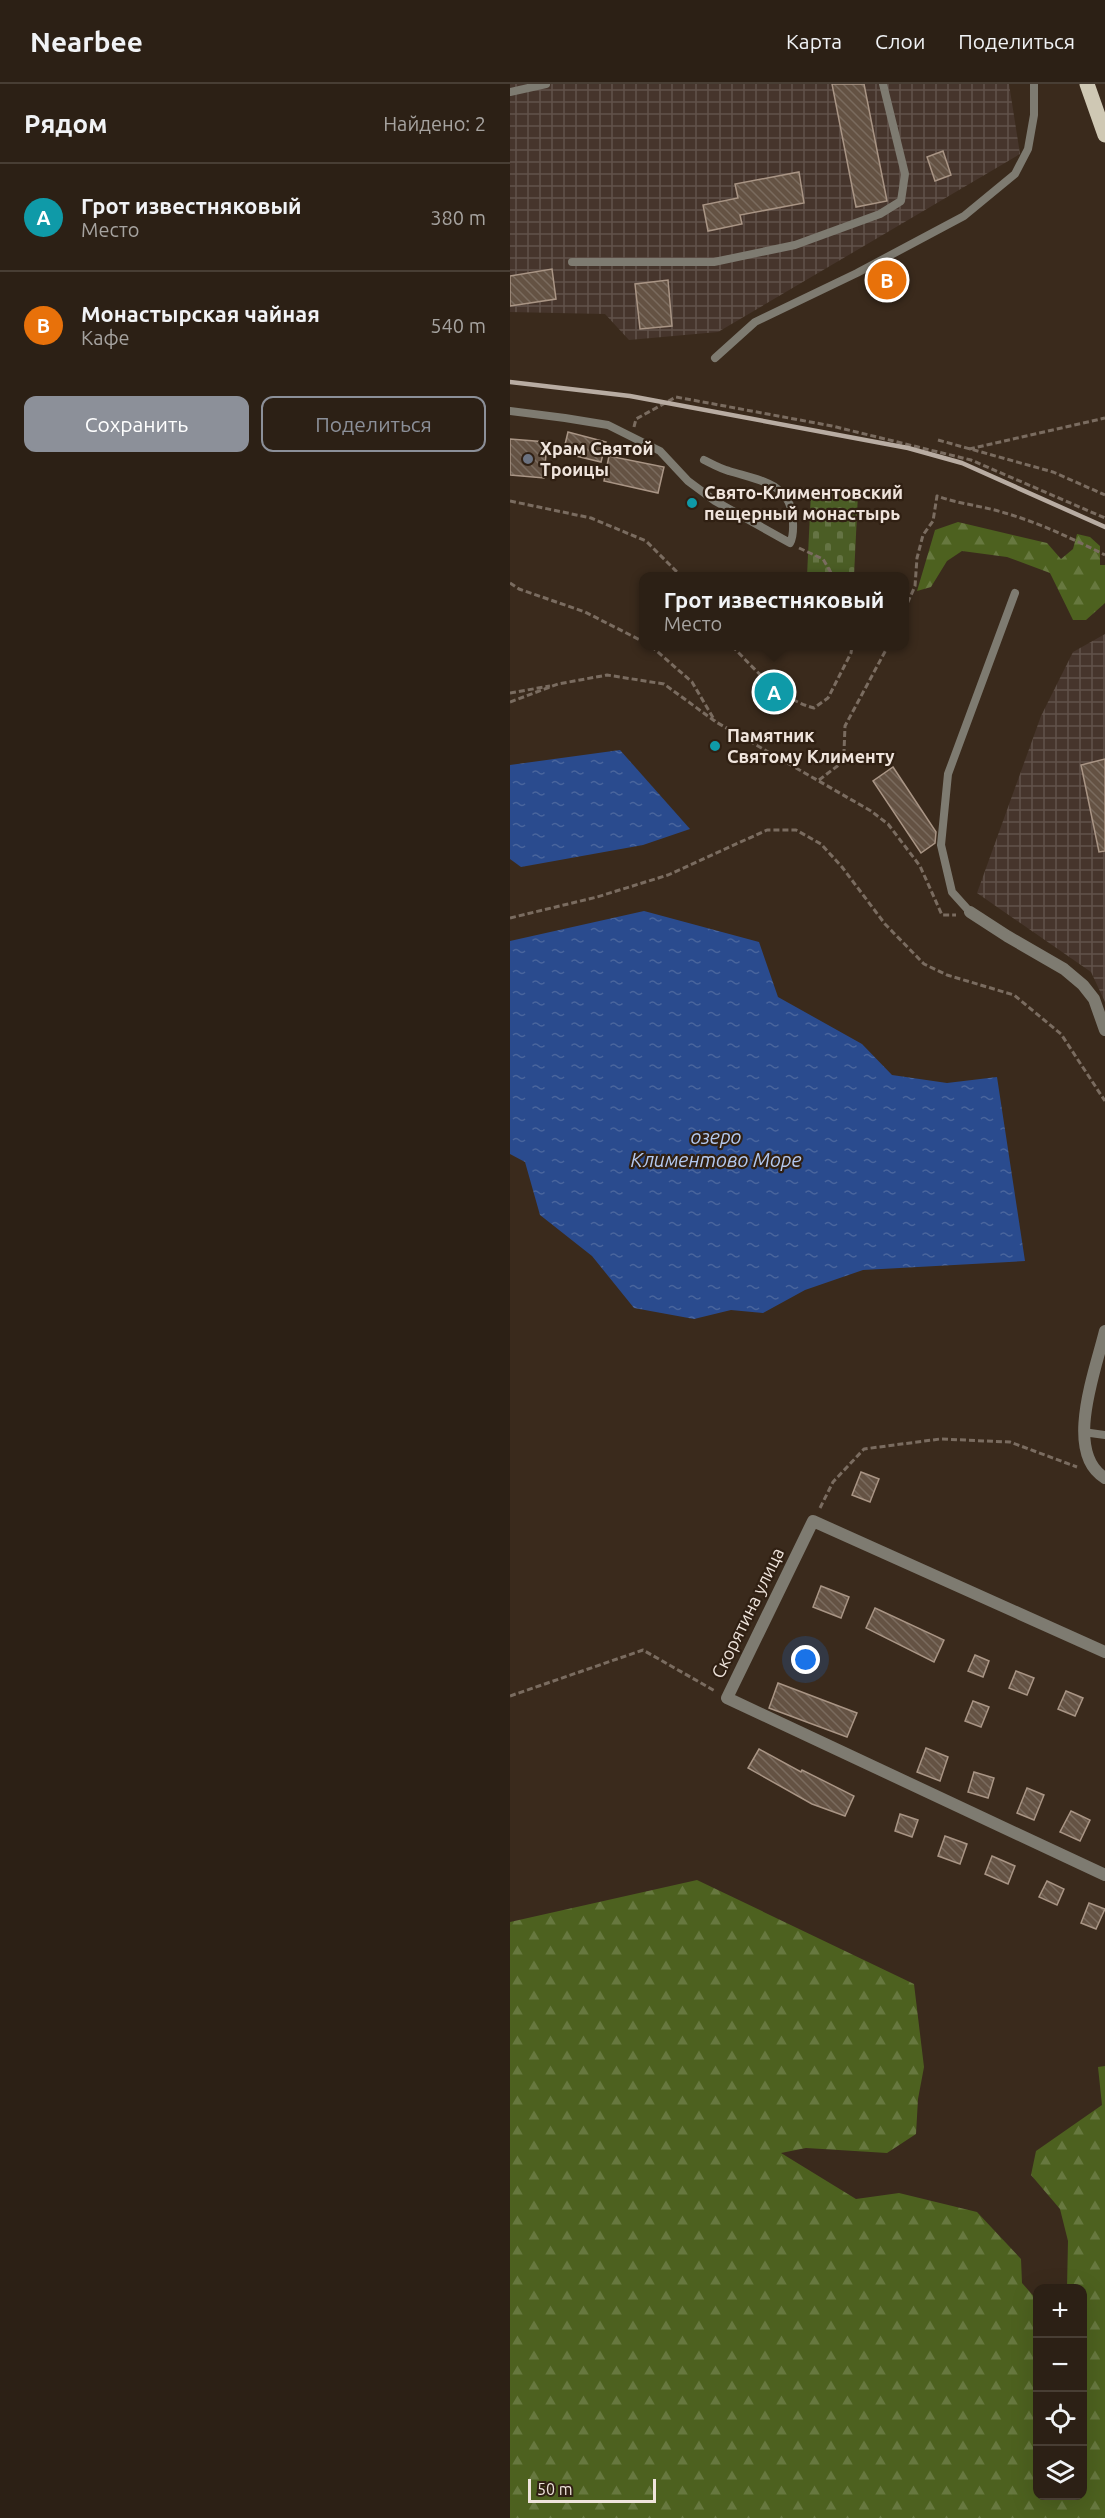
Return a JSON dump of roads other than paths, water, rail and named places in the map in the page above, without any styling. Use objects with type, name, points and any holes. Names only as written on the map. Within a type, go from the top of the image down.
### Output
[{"type":"main road","points":[[1087,84],[1105,135]]},
{"type":"street","points":[[970,912],[1064,969],[1094,999],[1105,1030]]},
{"type":"street","points":[[1103,1477],[1090,1462],[1084,1448],[1083,1432],[1086,1409],[1105,1331]]},
{"type":"street","name":"Скорятина улица","points":[[1105,1652],[813,1521],[727,1698],[1105,1875]]},
{"type":"lane","points":[[510,92],[546,84]]},
{"type":"lane","points":[[572,262],[714,262],[795,244],[880,214],[902,201],[905,174],[884,84]]},
{"type":"lane","points":[[715,358],[755,322],[857,273],[964,216],[1015,174],[1028,149],[1034,115],[1034,84]]},
{"type":"lane","points":[[510,411],[565,417],[608,425],[660,451],[688,481],[715,501],[789,543],[793,538],[793,510],[787,496],[760,478],[728,471],[704,460]]},
{"type":"lane","points":[[970,912],[952,892],[941,844],[948,774],[1015,593]]},
{"type":"lane","points":[[1083,1432],[1105,1435]]},
{"type":"water","points":[[620,750],[690,829],[643,845],[521,867],[510,859],[510,765]]},
{"type":"water","name":"озеро Климентово Море","points":[[644,911],[759,942],[778,997],[862,1044],[892,1075],[947,1083],[997,1077],[1025,1261],[863,1270],[805,1290],[763,1313],[731,1310],[694,1319],[634,1308],[592,1256],[540,1215],[525,1162],[510,1154],[510,941]]},
{"type":"railway","points":[[510,382],[630,396],[908,448],[962,463],[1105,527]]},
{"type":"place","name":"Монастырская чайная","points":[[887,280]]},
{"type":"place","name":"Храм Святой Троицы","points":[[528,459]]},
{"type":"place","name":"Свято-Климентовский пещерный монастырь","points":[[692,503]]},
{"type":"place","name":"Грот известняковый","points":[[774,692]]},
{"type":"place","name":"Памятник Святому Клименту","points":[[715,746]]}]
